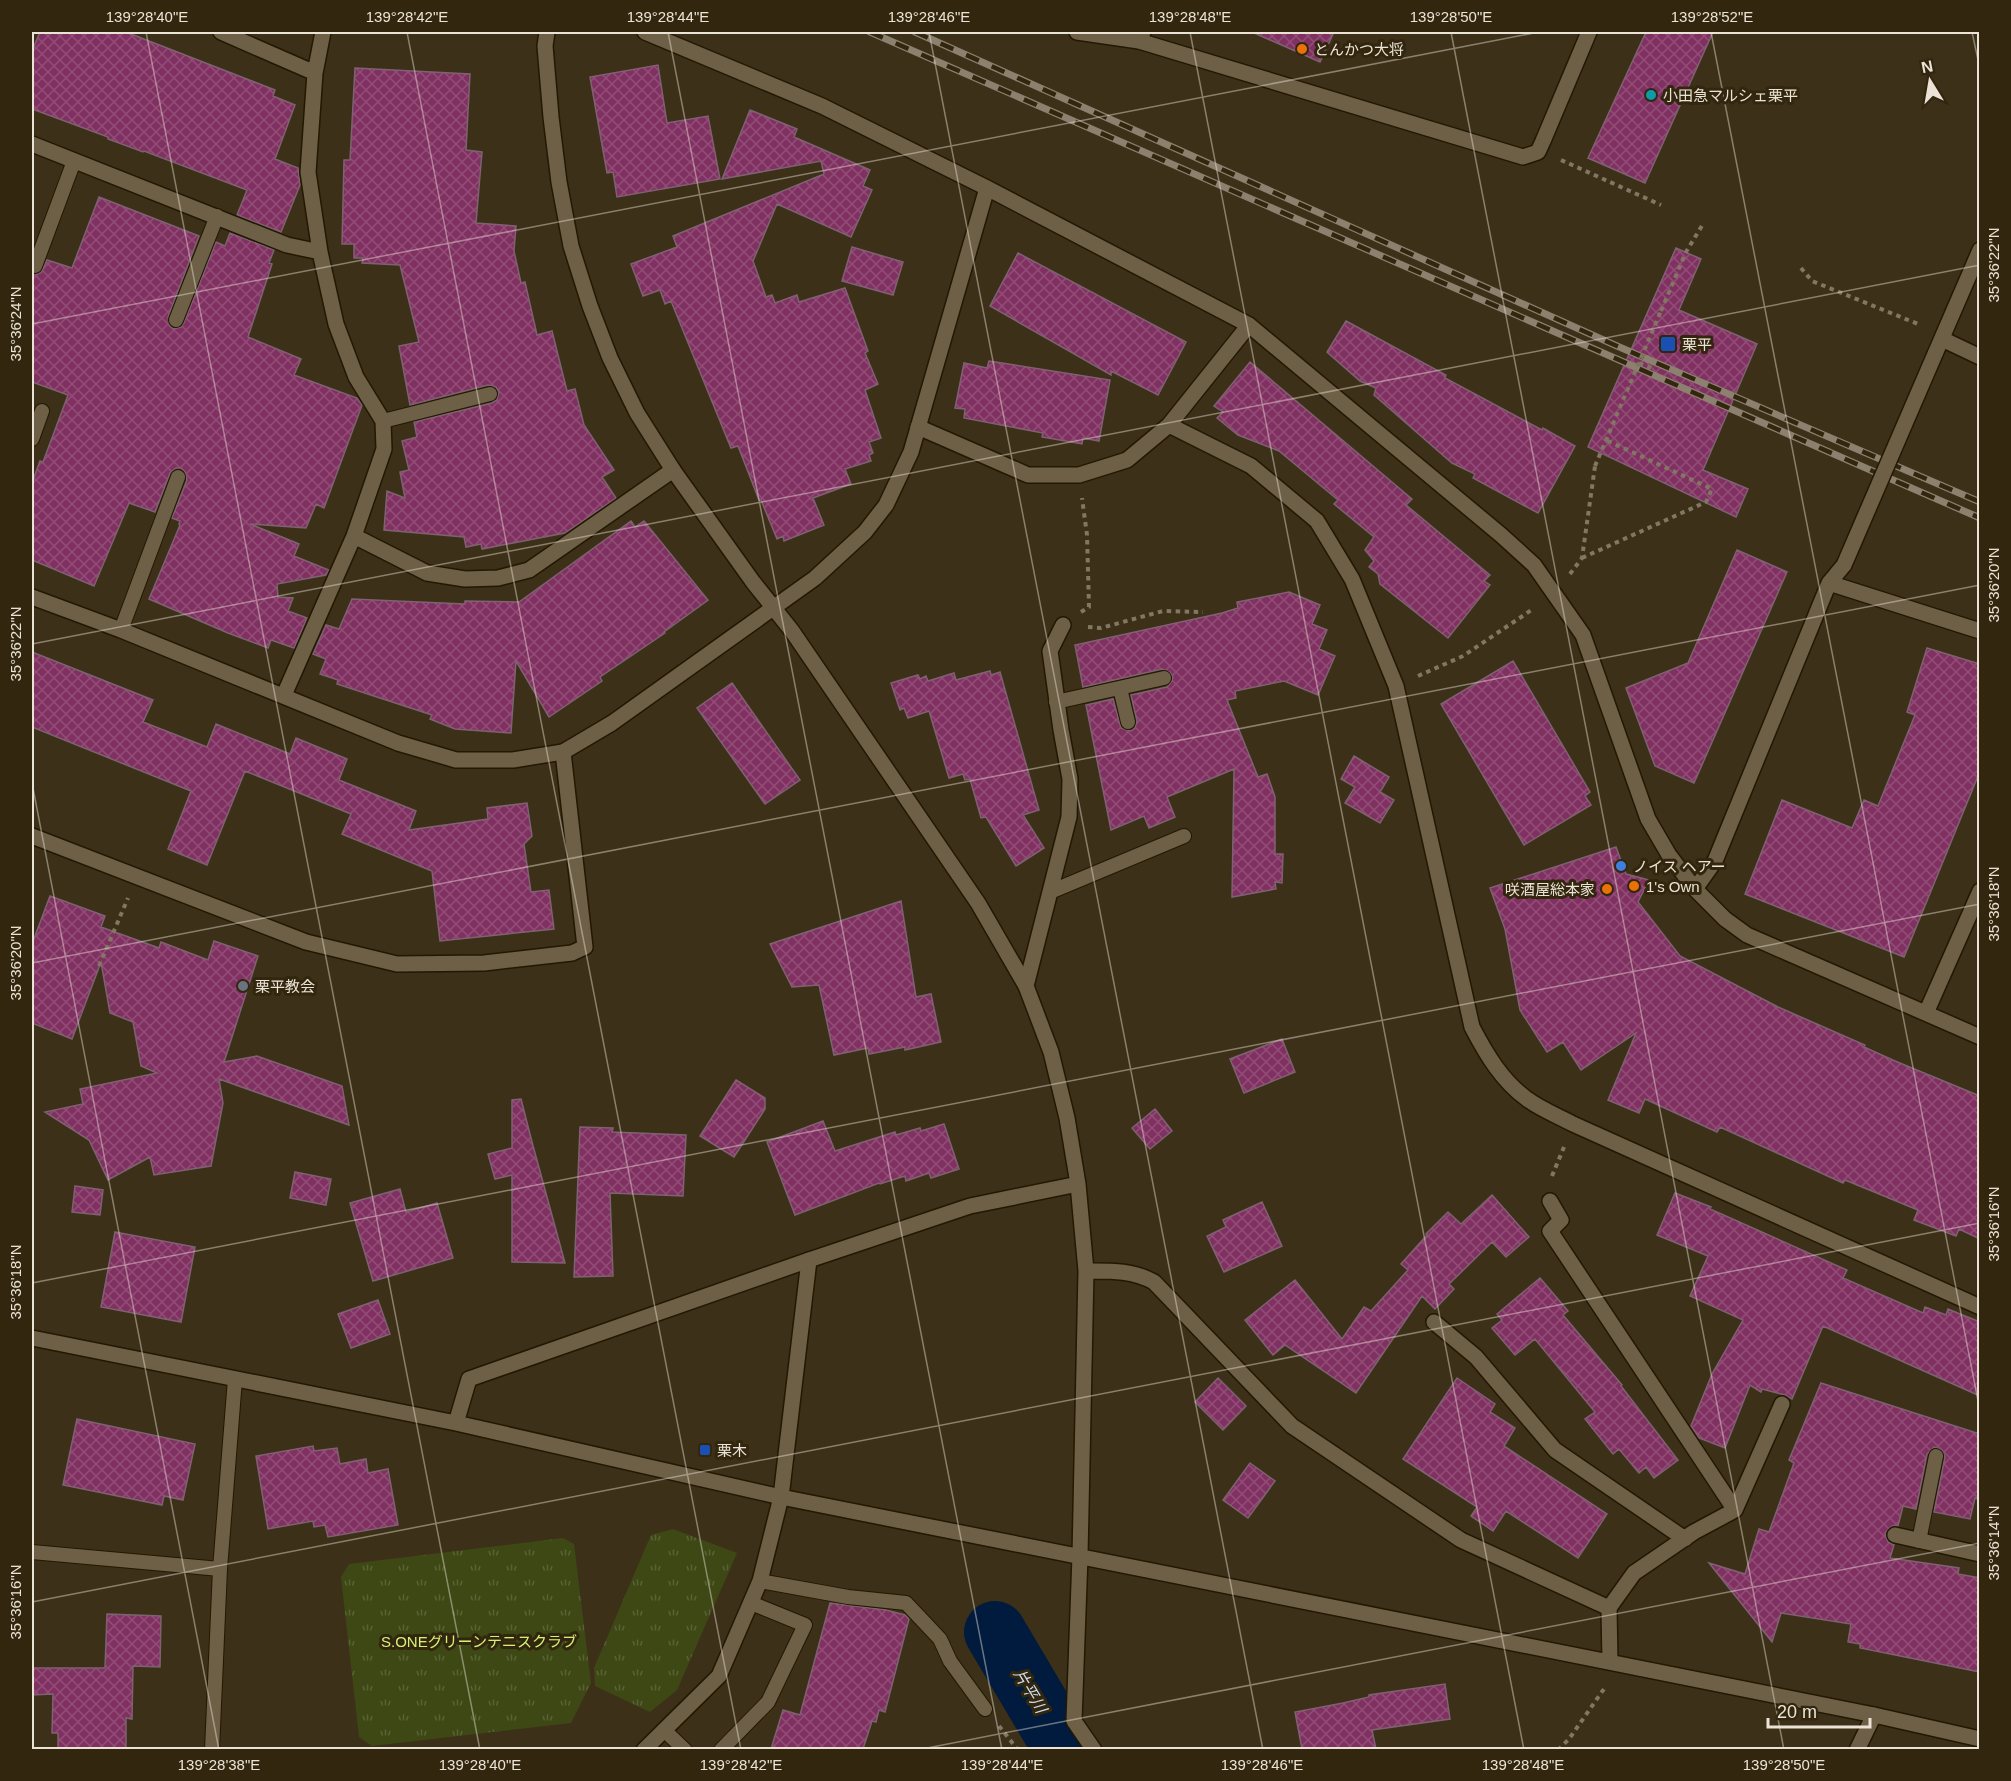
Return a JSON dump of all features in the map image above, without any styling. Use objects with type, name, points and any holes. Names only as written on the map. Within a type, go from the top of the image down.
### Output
[{"type":"street","points":[[221,32],[315,73]]},
{"type":"street","points":[[284,695],[354,536],[384,450],[383,421],[356,377],[336,324],[320,252],[308,172],[315,73],[323,32]]},
{"type":"street","points":[[547,32],[545,46],[551,117],[559,182],[571,246],[610,358],[637,413],[673,470],[772,607],[792,631],[978,903],[1026,987],[1051,1052],[1067,1118],[1086,1271],[1074,1721],[1094,1749]]},
{"type":"street","points":[[645,32],[822,106],[987,188],[1249,325],[1534,565],[1583,635],[1648,819],[1669,855],[1695,889],[1725,919],[1747,935],[1980,1037]]},
{"type":"street","points":[[1077,32],[1141,36],[1523,157],[1538,152],[1589,32]]},
{"type":"street","points":[[32,144],[287,245],[320,252]]},
{"type":"street","points":[[32,597],[284,695],[398,743],[456,760],[513,760],[563,752],[612,723],[815,578],[865,532],[886,505],[911,452],[987,188]]},
{"type":"street","points":[[1695,889],[1715,861],[1829,583],[1844,565],[1980,250]]},
{"type":"street","points":[[918,427],[1028,475],[1079,476],[1126,460],[1169,425],[1249,325]]},
{"type":"street","points":[[1942,339],[1980,357]]},
{"type":"street","points":[[1169,425],[1251,466],[1317,520],[1352,579],[1396,686],[1472,1027],[1488,1057],[1508,1082],[1527,1099],[1572,1124],[1980,1307]]},
{"type":"street","points":[[354,536],[427,573],[465,579],[498,578],[529,570],[673,470]]},
{"type":"street","points":[[1829,583],[1980,631]]},
{"type":"street","points":[[1026,987],[1069,817],[1070,779],[1056,702],[1050,651],[1063,624]]},
{"type":"street","points":[[32,836],[306,942],[397,964],[484,963],[572,954],[585,947],[563,752]]},
{"type":"street","points":[[1926,1013],[1980,891]]},
{"type":"street","points":[[456,1423],[469,1379],[970,1206],[1077,1184]]},
{"type":"street","points":[[1550,1201],[1561,1220],[1551,1231],[1735,1510]]},
{"type":"street","points":[[644,1749],[719,1676],[760,1581],[781,1497],[809,1260]]},
{"type":"street","points":[[1086,1271],[1121,1271],[1139,1274],[1154,1282],[1292,1426],[1461,1540],[1609,1608]]},
{"type":"street","points":[[1434,1322],[1476,1357],[1555,1449],[1684,1539]]},
{"type":"street","points":[[32,1338],[456,1423],[781,1497],[1874,1715],[1980,1739]]},
{"type":"street","points":[[1610,1662],[1609,1608],[1634,1573],[1684,1539],[1735,1510],[1782,1404]]},
{"type":"street","points":[[1895,1535],[1980,1554]]},
{"type":"street","points":[[1857,1749],[1874,1715]]},
{"type":"lane","points":[[35,266],[74,161]]},
{"type":"lane","points":[[176,320],[217,216]]},
{"type":"lane","points":[[383,421],[490,394]]},
{"type":"lane","points":[[32,439],[42,411]]},
{"type":"lane","points":[[121,630],[178,477]]},
{"type":"lane","points":[[1056,702],[1164,678]]},
{"type":"lane","points":[[1120,688],[1128,722]]},
{"type":"lane","points":[[1050,892],[1184,836]]},
{"type":"lane","points":[[212,1749],[220,1569],[235,1379]]},
{"type":"lane","points":[[1919,1541],[1936,1456]]},
{"type":"lane","points":[[32,1552],[220,1569]]},
{"type":"lane","points":[[760,1581],[848,1597],[906,1603],[940,1638],[950,1661],[985,1708]]},
{"type":"lane","points":[[721,1749],[768,1702],[805,1624],[751,1603]]},
{"type":"lane","points":[[664,1730],[685,1749]]},
{"type":"path","points":[[1538,152],[1661,205]]},
{"type":"path","points":[[1570,575],[1582,558],[1595,466],[1686,252],[1703,224]]},
{"type":"path","points":[[1801,268],[1812,281],[1918,324]]},
{"type":"path","points":[[1639,363],[1652,368]]},
{"type":"path","points":[[1582,558],[1706,502],[1712,489],[1606,440]]},
{"type":"path","points":[[1063,624],[1089,607],[1087,535],[1079,476]]},
{"type":"path","points":[[1396,686],[1463,656],[1538,606]]},
{"type":"path","points":[[1063,624],[1101,628],[1163,611],[1203,612]]},
{"type":"path","points":[[99,966],[137,876]]},
{"type":"path","points":[[1550,1201],[1550,1180],[1568,1136]]},
{"type":"path","points":[[1558,1749],[1569,1739],[1606,1687],[1610,1662]]},
{"type":"green space","points":[[673,1529],[737,1553],[677,1690],[650,1712],[595,1686],[594,1668],[651,1535]]},
{"type":"green space","name":"S.ONEグリーンテニスクラブ","points":[[563,1538],[574,1544],[591,1683],[571,1723],[372,1746],[359,1737],[341,1577],[349,1564]]},
{"type":"building","points":[[40,32],[126,32],[275,90],[273,96],[295,105],[275,159],[298,168],[300,185],[281,232],[237,215],[247,190],[32,109],[32,51]]},
{"type":"building","points":[[1252,32],[1334,32],[1320,62]]},
{"type":"building","name":"小田急マルシェ栗平","points":[[1646,32],[1713,32],[1645,183],[1588,158]]},
{"type":"building","points":[[658,65],[667,123],[708,116],[720,179],[617,197],[613,172],[607,173],[590,77]]},
{"type":"building","points":[[355,68],[470,74],[466,150],[482,152],[476,223],[516,226],[514,251],[521,283],[525,282],[537,335],[552,331],[567,391],[575,389],[584,425],[614,470],[602,477],[616,498],[565,533],[482,549],[481,544],[466,547],[464,537],[384,530],[387,491],[405,498],[400,472],[409,470],[402,441],[417,437],[414,422],[492,403],[497,400],[499,392],[496,387],[488,385],[410,405],[399,346],[419,342],[400,265],[362,263],[363,258],[354,258],[354,244],[342,244],[344,160],[350,160]]},
{"type":"building","points":[[750,110],[797,129],[794,137],[870,170],[863,186],[872,190],[851,237],[777,204],[753,261],[766,297],[772,295],[775,303],[797,295],[799,302],[845,288],[868,351],[865,353],[878,384],[865,390],[881,438],[869,442],[873,453],[869,455],[871,461],[845,469],[851,484],[813,498],[824,525],[784,541],[783,536],[777,539],[738,446],[731,448],[671,301],[665,304],[660,290],[643,296],[631,264],[677,247],[673,236],[824,174],[821,161],[722,179]]},
{"type":"building","points":[[99,197],[199,236],[168,317],[169,325],[173,329],[181,327],[184,323],[216,242],[225,246],[230,233],[274,250],[269,263],[272,264],[248,337],[301,359],[294,375],[357,398],[362,405],[324,508],[316,504],[306,528],[250,524],[299,544],[294,556],[329,570],[326,575],[277,584],[278,597],[293,598],[288,611],[307,618],[294,648],[271,640],[268,648],[149,599],[180,525],[180,521],[172,518],[187,480],[181,468],[176,468],[170,473],[155,512],[129,503],[94,586],[32,560],[32,483],[40,461],[43,462],[68,395],[32,382],[32,274],[41,273],[47,260],[72,268]]},
{"type":"building","points":[[852,247],[903,262],[893,295],[842,281]]},
{"type":"building","points":[[1676,248],[1701,259],[1679,310],[1757,344],[1703,470],[1748,489],[1736,517],[1588,447]]},
{"type":"building","points":[[1018,253],[1186,342],[1158,395],[1111,371],[1111,375],[990,306]]},
{"type":"building","points":[[1346,321],[1446,375],[1445,378],[1575,446],[1538,513],[1473,478],[1475,474],[1452,463],[1374,395],[1376,388],[1360,381],[1327,352]]},
{"type":"building","points":[[989,361],[1110,380],[1099,441],[1083,438],[1082,444],[1042,437],[1043,433],[964,418],[965,409],[955,408],[964,363],[987,368]]},
{"type":"building","points":[[1250,362],[1412,499],[1406,505],[1490,575],[1484,581],[1490,585],[1448,638],[1380,584],[1378,574],[1369,567],[1374,561],[1365,550],[1374,537],[1334,504],[1338,500],[1279,451],[1238,435],[1217,418],[1223,412],[1214,406]]},
{"type":"building","points":[[631,521],[635,527],[644,521],[708,600],[665,633],[600,677],[602,681],[549,717],[516,661],[511,733],[455,729],[430,719],[432,715],[337,684],[338,680],[320,674],[326,659],[313,654],[326,625],[339,629],[352,599],[465,604],[465,601],[519,602]]},
{"type":"building","points":[[1737,550],[1787,572],[1694,783],[1655,766],[1626,688],[1688,663]]},
{"type":"building","points":[[1289,592],[1320,605],[1312,624],[1327,630],[1319,649],[1335,656],[1318,695],[1284,681],[1235,691],[1236,698],[1227,700],[1258,777],[1267,774],[1275,797],[1275,854],[1283,854],[1282,883],[1275,882],[1276,889],[1232,897],[1234,769],[1167,797],[1175,817],[1149,828],[1144,816],[1111,830],[1086,705],[1113,699],[1121,728],[1131,731],[1135,728],[1137,721],[1131,695],[1167,687],[1173,677],[1170,672],[1162,669],[1083,687],[1075,645],[1222,613],[1238,608],[1237,602]]},
{"type":"building","points":[[1927,648],[1980,664],[1980,771],[1904,957],[1745,894],[1782,800],[1852,828],[1864,800],[1878,806],[1915,715],[1907,712]]},
{"type":"building","points":[[32,652],[153,700],[143,722],[207,747],[216,724],[290,754],[296,738],[347,759],[339,780],[416,811],[409,830],[488,819],[487,808],[527,803],[532,836],[524,844],[531,892],[549,890],[554,929],[440,941],[432,871],[342,834],[351,814],[245,771],[207,865],[168,849],[191,791],[32,727]]},
{"type":"building","points":[[1513,661],[1590,792],[1585,796],[1591,805],[1524,845],[1441,704]]},
{"type":"building","points":[[990,671],[991,675],[1000,672],[1039,810],[1023,815],[1044,848],[1016,866],[986,817],[981,818],[970,779],[965,780],[963,774],[949,778],[929,711],[908,718],[904,708],[900,710],[891,683],[918,675],[920,679],[926,676],[928,681],[954,673],[956,680]]},
{"type":"building","points":[[732,683],[800,780],[765,804],[697,708]]},
{"type":"building","points":[[1354,756],[1389,777],[1380,792],[1394,800],[1380,823],[1345,803],[1355,787],[1341,779]]},
{"type":"building","points":[[1616,847],[1626,874],[1649,880],[1638,902],[1680,956],[1778,1007],[1865,1045],[1864,1047],[1895,1061],[1980,1096],[1980,1239],[1959,1229],[1956,1236],[1914,1220],[1918,1210],[1845,1180],[1843,1183],[1720,1127],[1717,1132],[1645,1099],[1639,1113],[1608,1100],[1636,1033],[1581,1070],[1563,1042],[1547,1052],[1520,1010],[1505,929],[1490,888]]},
{"type":"building","points":[[50,896],[105,916],[101,927],[159,948],[161,942],[208,960],[214,941],[258,956],[224,1062],[257,1056],[342,1086],[349,1125],[219,1079],[223,1103],[211,1166],[154,1175],[150,1157],[108,1180],[89,1140],[45,1112],[83,1104],[80,1089],[157,1073],[141,1066],[133,1022],[110,1013],[101,962],[72,1039],[32,1023],[32,944]]},
{"type":"building","points":[[901,901],[916,997],[931,994],[941,1042],[905,1050],[905,1047],[869,1054],[868,1048],[834,1055],[819,985],[792,987],[770,944]]},
{"type":"building","points":[[1282,1039],[1295,1072],[1244,1093],[1230,1059]]},
{"type":"building","points":[[736,1080],[765,1098],[765,1109],[734,1157],[700,1136]]},
{"type":"building","points":[[521,1099],[565,1263],[512,1262],[512,1175],[495,1179],[488,1154],[512,1148],[512,1100]]},
{"type":"building","points":[[1155,1109],[1172,1131],[1150,1149],[1132,1128]]},
{"type":"building","points":[[823,1121],[835,1151],[895,1132],[896,1135],[920,1128],[921,1131],[944,1124],[959,1169],[931,1178],[929,1173],[906,1181],[905,1176],[879,1183],[795,1215],[767,1142]]},
{"type":"building","points":[[580,1127],[613,1128],[612,1132],[686,1135],[683,1196],[610,1193],[613,1276],[574,1277]]},
{"type":"building","points":[[295,1172],[331,1179],[326,1205],[290,1198]]},
{"type":"building","points":[[75,1186],[103,1190],[100,1215],[72,1212]]},
{"type":"building","points":[[400,1189],[406,1212],[437,1203],[453,1258],[373,1281],[350,1203]]},
{"type":"building","points":[[1675,1193],[1711,1207],[1710,1209],[1847,1270],[1843,1278],[1923,1313],[1925,1307],[1946,1315],[1948,1309],[1980,1322],[1980,1396],[1823,1326],[1792,1399],[1762,1389],[1761,1392],[1750,1385],[1725,1448],[1699,1438],[1691,1426],[1712,1374],[1743,1320],[1690,1296],[1708,1256],[1657,1235]]},
{"type":"building","points":[[1492,1195],[1529,1237],[1506,1257],[1492,1242],[1449,1284],[1454,1289],[1435,1309],[1422,1296],[1356,1393],[1285,1345],[1273,1355],[1245,1320],[1295,1280],[1342,1339],[1364,1307],[1371,1311],[1408,1270],[1401,1264],[1448,1212],[1461,1224]]},
{"type":"building","points":[[1262,1202],[1282,1246],[1224,1272],[1207,1236],[1226,1227],[1223,1220]]},
{"type":"building","points":[[115,1232],[195,1247],[181,1322],[101,1307]]},
{"type":"building","points":[[1540,1278],[1568,1311],[1563,1315],[1622,1385],[1678,1460],[1654,1478],[1646,1467],[1639,1473],[1619,1449],[1613,1454],[1585,1419],[1595,1412],[1535,1339],[1515,1355],[1492,1328],[1502,1320],[1497,1314]]},
{"type":"building","points":[[378,1300],[390,1334],[351,1348],[338,1314]]},
{"type":"building","points":[[1218,1378],[1246,1406],[1223,1430],[1195,1402]]},
{"type":"building","points":[[1457,1378],[1495,1404],[1490,1412],[1515,1428],[1504,1446],[1607,1514],[1578,1558],[1506,1511],[1493,1531],[1471,1516],[1477,1507],[1403,1459]]},
{"type":"building","points":[[1821,1383],[1980,1434],[1980,1500],[1975,1498],[1970,1519],[1934,1512],[1945,1457],[1942,1450],[1934,1447],[1927,1454],[1916,1509],[1903,1506],[1898,1526],[1892,1526],[1885,1533],[1888,1542],[1894,1545],[1890,1558],[1959,1568],[1958,1574],[1980,1578],[1980,1672],[1860,1648],[1860,1644],[1848,1642],[1851,1624],[1781,1613],[1772,1642],[1709,1563],[1745,1574],[1759,1529],[1769,1532],[1794,1463],[1789,1460]]},
{"type":"building","points":[[77,1419],[195,1444],[183,1500],[164,1496],[162,1505],[63,1485]]},
{"type":"building","points":[[313,1446],[314,1451],[337,1448],[340,1464],[366,1459],[368,1473],[388,1469],[398,1525],[328,1537],[325,1525],[314,1527],[313,1521],[268,1529],[256,1456]]},
{"type":"building","points":[[1250,1463],[1275,1481],[1248,1518],[1223,1500]]},
{"type":"building","points":[[830,1603],[886,1610],[905,1615],[909,1619],[885,1712],[879,1710],[876,1722],[872,1721],[863,1749],[771,1749],[783,1710],[800,1715]]},
{"type":"building","points":[[107,1614],[161,1616],[160,1667],[133,1666],[132,1719],[126,1718],[126,1749],[58,1749],[58,1733],[52,1733],[53,1694],[32,1695],[32,1668],[105,1668]]},
{"type":"building","points":[[1445,1684],[1450,1719],[1372,1730],[1376,1749],[1302,1749],[1295,1712],[1343,1703],[1369,1697],[1369,1695]]},
{"type":"waterway","name":"片平川","points":[[995,1632],[1065,1750]]},
{"type":"railway","points":[[870,32],[1980,518]]},
{"type":"railway","points":[[915,32],[1617,346],[1980,502]]},
{"type":"place","name":"とんかつ大将","points":[[1302,49]]},
{"type":"place","name":"小田急マルシェ栗平","points":[[1651,95]]},
{"type":"place","name":"栗平","points":[[1668,344]]},
{"type":"place","name":"ノイス ヘアー","points":[[1621,866]]},
{"type":"place","name":"1's Own","points":[[1634,886]]},
{"type":"place","name":"咲酒屋総本家","points":[[1607,889]]},
{"type":"place","name":"栗平教会","points":[[243,986]]},
{"type":"place","name":"栗木","points":[[705,1450]]}]
